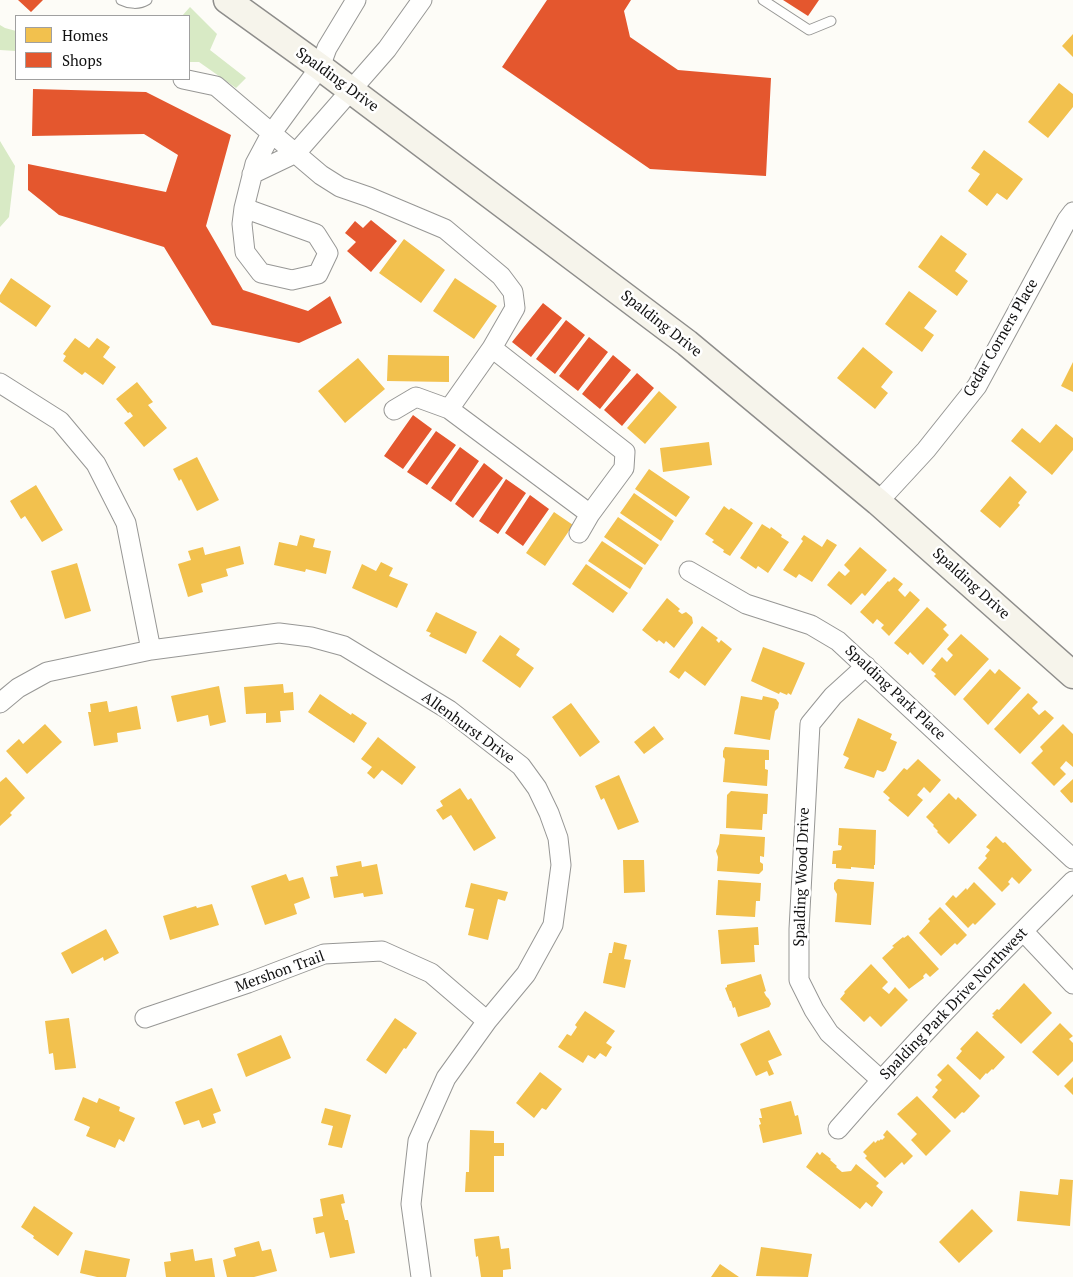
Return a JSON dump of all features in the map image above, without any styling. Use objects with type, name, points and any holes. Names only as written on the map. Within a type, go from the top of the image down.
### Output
[{"type":"main road","name":"Spalding Drive","points":[[227,0],[351,90],[687,343],[878,502],[1073,675]]},
{"type":"street","points":[[244,208],[316,234],[328,253],[318,274],[292,280],[261,273],[245,252],[242,224],[244,208],[254,164],[271,134],[320,67],[327,48],[356,0]]},
{"type":"street","points":[[252,174],[296,153],[387,49],[422,0]]},
{"type":"street","points":[[188,80],[216,86],[321,175],[340,187],[445,229],[501,276],[513,292],[515,308],[492,348],[449,409]]},
{"type":"street","name":"Cedar Corners Place","points":[[878,502],[926,450],[977,386],[1073,212]]},
{"type":"street","points":[[492,348],[625,452],[624,468],[590,514],[579,533]]},
{"type":"street","points":[[0,383],[60,421],[96,464],[126,524],[151,650]]},
{"type":"street","points":[[394,410],[416,397],[449,409],[590,514]]},
{"type":"street","name":"Spalding Park Place","points":[[689,571],[746,604],[811,626],[838,641],[1073,858]]},
{"type":"street","name":"Allenhurst Drive","points":[[0,703],[18,688],[47,672],[151,650],[279,633],[311,637],[344,646],[449,710],[521,766],[537,788],[558,838],[561,865],[553,925],[526,974],[446,1078],[418,1141],[411,1204],[421,1277]]},
{"type":"street","name":"Spalding Wood Drive","points":[[866,666],[833,696],[810,724],[799,929],[799,980],[814,1010],[829,1033],[881,1080]]},
{"type":"street","name":"Spalding Park Drive Northwest","points":[[838,1129],[881,1080],[1022,931],[1073,881]]},
{"type":"street","points":[[1022,931],[1073,984]]},
{"type":"street","name":"Mershon Trail","points":[[145,1018],[248,983],[324,954],[382,951],[431,973],[488,1021]]},
{"type":"lane","points":[[121,0],[129,4],[146,0]]},
{"type":"lane","points":[[763,0],[809,30],[831,21]]},
{"type":"green space","points":[[190,7],[217,34],[210,50],[246,78],[236,88],[199,62],[190,62],[190,15],[183,15]]},
{"type":"green space","points":[[0,25],[15,31],[15,51],[0,50]]},
{"type":"green space","points":[[0,141],[15,166],[9,217],[0,227]]},
{"type":"building: Homes","points":[[1073,34],[1073,57],[1062,46]]},
{"type":"building: Homes","points":[[1059,83],[1073,94],[1073,107],[1048,138],[1028,122]]},
{"type":"building: Homes","points":[[984,150],[1023,179],[1007,200],[997,193],[987,206],[968,191],[980,174],[971,168]]},
{"type":"building: Homes","points":[[941,235],[967,254],[955,271],[968,281],[957,296],[918,267]]},
{"type":"building: Homes","points":[[404,239],[445,270],[421,303],[379,273]]},
{"type":"building: Homes","points":[[11,278],[51,306],[36,327],[0,302],[0,295]]},
{"type":"building: Homes","points":[[455,278],[497,306],[474,339],[433,311]]},
{"type":"building: Homes","points":[[909,291],[937,311],[924,328],[934,335],[922,352],[885,324]]},
{"type":"building: Homes","points":[[75,338],[89,348],[97,338],[110,347],[103,357],[116,367],[103,385],[85,372],[82,375],[63,361],[66,356],[63,354]]},
{"type":"building: Homes","points":[[863,347],[893,372],[881,387],[888,393],[875,409],[837,378]]},
{"type":"building: Homes","points":[[388,355],[449,356],[449,382],[387,381]]},
{"type":"building: Homes","points":[[358,358],[385,389],[345,423],[318,391]]},
{"type":"building: Homes","points":[[1073,362],[1073,392],[1061,386]]},
{"type":"building: Homes","points":[[137,382],[153,402],[148,405],[167,428],[144,447],[124,423],[133,416],[116,399]]},
{"type":"building: Homes","points":[[659,391],[677,407],[645,444],[627,428]]},
{"type":"building: Homes","points":[[1056,424],[1073,438],[1073,450],[1052,475],[1011,441],[1022,428],[1040,443]]},
{"type":"building: Homes","points":[[709,442],[712,465],[663,472],[660,448]]},
{"type":"building: Homes","points":[[197,457],[219,500],[197,511],[181,479],[179,481],[173,469]]},
{"type":"building: Homes","points":[[649,469],[690,497],[676,517],[635,489]]},
{"type":"building: Homes","points":[[1010,476],[1027,492],[1018,503],[1020,505],[1000,528],[980,511]]},
{"type":"building: Homes","points":[[36,485],[63,530],[42,542],[25,516],[21,519],[10,501]]},
{"type":"building: Homes","points":[[634,493],[674,521],[661,541],[620,513]]},
{"type":"building: Homes","points":[[724,506],[729,510],[731,508],[753,523],[730,556],[723,552],[724,550],[712,542],[714,540],[705,534]]},
{"type":"building: Homes","points":[[554,512],[573,525],[545,566],[526,553]]},
{"type":"building: Homes","points":[[618,517],[659,545],[645,565],[604,537]]},
{"type":"building: Homes","points":[[762,524],[770,529],[771,527],[789,542],[768,573],[758,566],[756,569],[740,558]]},
{"type":"building: Homes","points":[[300,535],[315,539],[313,547],[331,551],[326,574],[306,569],[305,572],[274,565],[279,542],[297,546]]},
{"type":"building: Homes","points":[[804,535],[822,547],[827,539],[837,545],[812,582],[799,574],[796,578],[783,570],[803,541],[801,539]]},
{"type":"building: Homes","points":[[602,541],[643,568],[630,589],[588,561]]},
{"type":"building: Homes","points":[[240,546],[244,564],[226,569],[228,576],[201,584],[203,592],[188,597],[178,564],[191,560],[188,551],[203,547],[205,555]]},
{"type":"building: Homes","points":[[860,547],[887,570],[865,596],[862,593],[851,605],[827,585],[839,571],[845,576],[850,571],[844,565]]},
{"type":"building: Homes","points":[[381,562],[393,568],[389,576],[408,584],[397,608],[352,588],[362,564],[376,571]]},
{"type":"building: Homes","points":[[77,563],[91,611],[65,619],[51,571]]},
{"type":"building: Homes","points":[[586,564],[628,593],[613,613],[572,584]]},
{"type":"building: Homes","points":[[894,577],[903,584],[898,590],[905,597],[910,591],[920,600],[889,636],[881,628],[884,625],[877,619],[873,624],[860,612],[888,581]]},
{"type":"building: Homes","points":[[667,598],[680,609],[678,611],[682,614],[686,612],[692,617],[693,623],[674,648],[666,641],[664,644],[659,640],[657,642],[642,630]]},
{"type":"building: Homes","points":[[927,607],[947,625],[943,629],[949,635],[923,665],[910,652],[908,655],[894,643]]},
{"type":"building: Homes","points":[[436,612],[477,632],[466,654],[429,636],[431,633],[426,631]]},
{"type":"building: Homes","points":[[702,626],[718,638],[716,640],[719,643],[721,640],[732,649],[705,686],[685,671],[679,679],[669,672]]},
{"type":"building: Homes","points":[[961,634],[989,659],[955,696],[934,676],[936,674],[931,670],[942,657],[947,662],[953,655],[947,649]]},
{"type":"building: Homes","points":[[500,635],[520,649],[516,655],[534,668],[520,688],[482,661]]},
{"type":"building: Homes","points":[[763,647],[805,663],[791,695],[780,692],[779,694],[751,681]]},
{"type":"building: Homes","points":[[990,669],[995,674],[999,669],[1021,688],[988,725],[963,699]]},
{"type":"building: Homes","points":[[283,684],[284,693],[293,692],[294,710],[280,711],[281,722],[266,723],[266,713],[246,714],[244,687]]},
{"type":"building: Homes","points":[[219,686],[226,722],[210,726],[208,715],[177,722],[171,696]]},
{"type":"building: Homes","points":[[1028,693],[1038,702],[1032,708],[1039,715],[1045,710],[1054,718],[1020,754],[994,729]]},
{"type":"building: Homes","points":[[320,694],[351,715],[352,713],[367,723],[354,743],[308,712]]},
{"type":"building: Homes","points":[[741,696],[762,700],[763,696],[776,699],[779,703],[775,711],[770,740],[734,734]]},
{"type":"building: Homes","points":[[107,701],[109,712],[137,706],[141,729],[117,733],[118,742],[94,746],[88,712],[91,712],[90,704]]},
{"type":"building: Homes","points":[[571,703],[600,742],[580,757],[552,717]]},
{"type":"building: Homes","points":[[858,718],[892,734],[890,739],[897,742],[886,770],[883,772],[877,770],[874,778],[844,768],[849,758],[843,755]]},
{"type":"building: Homes","points":[[45,724],[62,742],[27,774],[6,751],[19,739],[23,744]]},
{"type":"building: Homes","points":[[1063,724],[1073,734],[1073,767],[1066,761],[1060,768],[1066,774],[1054,786],[1031,763],[1043,751],[1040,747]]},
{"type":"building: Homes","points":[[654,726],[664,739],[644,754],[634,742]]},
{"type":"building: Homes","points":[[378,737],[416,767],[402,785],[382,770],[374,779],[367,773],[372,767],[361,759]]},
{"type":"building: Homes","points":[[725,747],[769,750],[769,760],[765,760],[765,769],[768,770],[767,786],[723,782],[725,759],[723,751]]},
{"type":"building: Homes","points":[[918,759],[941,780],[930,793],[924,787],[917,795],[923,800],[908,817],[888,800],[890,798],[883,792],[904,768],[907,770]]},
{"type":"building: Homes","points":[[619,775],[639,822],[618,830],[604,798],[601,800],[595,786]]},
{"type":"building: Homes","points":[[6,777],[25,798],[10,813],[12,815],[0,826],[0,782]]},
{"type":"building: Homes","points":[[1073,779],[1073,802],[1071,803],[1060,791]]},
{"type":"building: Homes","points":[[460,788],[468,800],[471,798],[496,838],[474,851],[451,815],[443,820],[436,810],[443,806],[440,801]]},
{"type":"building: Homes","points":[[731,791],[768,794],[767,814],[763,814],[762,830],[726,828],[727,795]]},
{"type":"building: Homes","points":[[949,793],[956,800],[958,797],[977,815],[949,844],[926,817]]},
{"type":"building: Homes","points":[[839,828],[876,830],[874,869],[836,868],[836,864],[832,864],[833,851],[841,850],[842,846],[838,845]]},
{"type":"building: Homes","points":[[720,834],[765,837],[764,857],[760,856],[763,870],[759,874],[717,871],[718,857],[716,851]]},
{"type":"building: Homes","points":[[996,836],[1003,843],[1005,842],[1032,870],[1019,884],[1012,877],[1008,882],[1010,884],[1002,892],[978,868],[987,858],[985,856],[990,850],[986,847]]},
{"type":"building: Homes","points":[[623,860],[644,860],[645,892],[624,893]]},
{"type":"building: Homes","points":[[361,861],[362,867],[377,864],[383,894],[364,897],[363,893],[334,898],[330,877],[338,876],[336,866]]},
{"type":"building: Homes","points":[[286,874],[289,881],[303,877],[310,898],[294,904],[297,914],[265,925],[251,886]]},
{"type":"building: Homes","points":[[838,879],[874,882],[871,925],[835,922],[837,894],[834,889],[834,883]]},
{"type":"building: Homes","points":[[718,880],[761,883],[760,901],[756,901],[755,917],[716,915]]},
{"type":"building: Homes","points":[[974,882],[996,904],[975,925],[973,923],[968,928],[945,904],[953,895],[956,898]]},
{"type":"building: Homes","points":[[471,883],[508,892],[505,901],[498,899],[488,940],[468,935],[474,909],[465,907]]},
{"type":"building: Homes","points":[[212,904],[219,925],[170,940],[163,916],[196,906],[197,908]]},
{"type":"building: Homes","points":[[940,907],[967,935],[941,956],[919,933],[930,921],[928,919]]},
{"type":"building: Homes","points":[[758,927],[759,945],[754,945],[755,962],[721,964],[718,930]]},
{"type":"building: Homes","points":[[106,929],[119,953],[104,961],[103,957],[72,974],[61,953]]},
{"type":"building: Homes","points":[[908,935],[939,969],[930,977],[926,973],[923,976],[924,978],[909,989],[882,958],[894,947],[892,946]]},
{"type":"building: Homes","points":[[614,942],[627,945],[624,959],[631,960],[625,988],[603,983],[609,953],[612,953]]},
{"type":"building: Homes","points":[[871,964],[888,982],[882,988],[889,994],[895,987],[908,1000],[881,1027],[870,1016],[864,1022],[840,999],[844,992]]},
{"type":"building: Homes","points":[[761,974],[766,991],[764,992],[771,1004],[769,1007],[738,1017],[725,988],[727,985]]},
{"type":"building: Homes","points":[[1024,983],[1052,1013],[1021,1044],[992,1017],[994,1015],[992,1014],[997,1009],[999,1010]]},
{"type":"building: Homes","points":[[585,1011],[615,1031],[606,1043],[612,1047],[606,1057],[600,1053],[595,1059],[588,1055],[583,1063],[558,1047],[567,1034],[571,1036],[577,1027],[575,1025]]},
{"type":"building: Homes","points":[[69,1018],[76,1068],[55,1070],[53,1053],[49,1054],[45,1021]]},
{"type":"building: Homes","points":[[395,1018],[417,1033],[386,1074],[366,1060]]},
{"type":"building: Homes","points":[[1060,1023],[1073,1036],[1069,1039],[1073,1043],[1073,1061],[1058,1076],[1032,1052]]},
{"type":"building: Homes","points":[[769,1030],[782,1055],[768,1061],[774,1074],[769,1076],[767,1071],[756,1076],[740,1044]]},
{"type":"building: Homes","points":[[977,1031],[1005,1057],[980,1080],[956,1058],[962,1051],[960,1049]]},
{"type":"building: Homes","points":[[281,1035],[291,1058],[246,1077],[237,1054]]},
{"type":"building: Homes","points":[[948,1064],[980,1096],[964,1113],[962,1112],[955,1119],[932,1097],[938,1090],[935,1087],[942,1080],[937,1075]]},
{"type":"building: Homes","points":[[540,1072],[562,1089],[546,1110],[542,1108],[534,1118],[516,1103]]},
{"type":"building: Homes","points":[[1073,1077],[1073,1095],[1064,1086]]},
{"type":"building: Homes","points":[[212,1088],[221,1111],[213,1114],[216,1123],[202,1128],[199,1120],[184,1125],[175,1102]]},
{"type":"building: Homes","points":[[917,1096],[951,1131],[926,1156],[911,1140],[917,1134],[897,1114]]},
{"type":"building: Homes","points":[[83,1097],[97,1103],[99,1098],[120,1107],[119,1111],[135,1118],[124,1142],[119,1139],[115,1148],[86,1136],[90,1127],[74,1120]]},
{"type":"building: Homes","points":[[791,1101],[795,1116],[798,1115],[802,1134],[763,1143],[759,1125],[761,1124],[759,1118],[762,1118],[760,1109]]},
{"type":"building: Homes","points":[[325,1108],[351,1115],[342,1148],[328,1145],[333,1126],[321,1123]]},
{"type":"building: Homes","points":[[470,1130],[494,1131],[494,1143],[504,1143],[504,1156],[494,1156],[494,1192],[465,1192],[466,1172],[469,1172]]},
{"type":"building: Homes","points":[[887,1130],[913,1156],[904,1165],[902,1162],[885,1178],[865,1158],[867,1156],[863,1152],[874,1141],[875,1143],[878,1140],[882,1140]]},
{"type":"building: Homes","points":[[817,1152],[820,1155],[822,1152],[831,1159],[842,1172],[851,1171],[856,1164],[879,1183],[876,1186],[883,1192],[872,1207],[866,1202],[860,1209],[806,1167]]},
{"type":"building: Homes","points":[[1060,1179],[1073,1180],[1070,1226],[1017,1221],[1020,1191],[1058,1195]]},
{"type":"building: Homes","points":[[343,1194],[345,1203],[341,1204],[345,1220],[348,1220],[355,1253],[330,1258],[324,1232],[316,1234],[313,1218],[323,1216],[320,1199]]},
{"type":"building: Homes","points":[[34,1206],[73,1233],[58,1256],[21,1227]]},
{"type":"building: Homes","points":[[972,1209],[993,1231],[959,1263],[939,1242]]},
{"type":"building: Homes","points":[[499,1236],[501,1249],[509,1248],[511,1269],[503,1270],[503,1277],[481,1277],[474,1239]]},
{"type":"building: Homes","points":[[259,1241],[262,1251],[271,1249],[277,1271],[254,1277],[227,1277],[223,1260],[236,1256],[234,1248]]},
{"type":"building: Homes","points":[[761,1247],[812,1254],[808,1277],[756,1276]]},
{"type":"building: Homes","points":[[193,1249],[195,1261],[212,1258],[215,1277],[166,1277],[164,1262],[171,1261],[170,1253]]},
{"type":"building: Homes","points":[[85,1250],[130,1259],[126,1277],[97,1277],[80,1273]]},
{"type":"building: Homes","points":[[720,1264],[739,1277],[711,1277]]},
{"type":"building: Shops","points":[[18,0],[43,0],[31,12]]},
{"type":"building: Shops","points":[[547,0],[631,0],[624,11],[630,37],[678,70],[771,78],[766,176],[650,169],[502,67]]},
{"type":"building: Shops","points":[[783,0],[819,0],[808,16]]},
{"type":"building: Shops","points":[[33,89],[146,92],[231,135],[206,226],[243,290],[308,311],[330,296],[342,323],[299,343],[212,325],[164,247],[59,215],[28,190],[28,164],[166,192],[178,155],[144,134],[32,136]]},
{"type":"building: Shops","points":[[371,220],[397,241],[371,272],[347,251],[356,242],[345,233],[355,221],[363,228]]},
{"type":"building: Shops","points":[[543,303],[562,318],[531,357],[512,342]]},
{"type":"building: Shops","points":[[566,320],[585,335],[555,374],[536,359]]},
{"type":"building: Shops","points":[[589,337],[608,352],[578,391],[559,376]]},
{"type":"building: Shops","points":[[613,355],[631,370],[600,409],[582,394]]},
{"type":"building: Shops","points":[[637,373],[654,388],[622,426],[604,410]]},
{"type":"building: Shops","points":[[413,415],[432,429],[403,469],[384,456]]},
{"type":"building: Shops","points":[[436,431],[456,445],[427,485],[407,472]]},
{"type":"building: Shops","points":[[460,447],[479,461],[451,502],[431,488]]},
{"type":"building: Shops","points":[[484,463],[503,478],[473,518],[455,504]]},
{"type":"building: Shops","points":[[506,479],[526,493],[498,534],[479,521]]},
{"type":"building: Shops","points":[[530,495],[549,509],[523,546],[505,533]]}]
